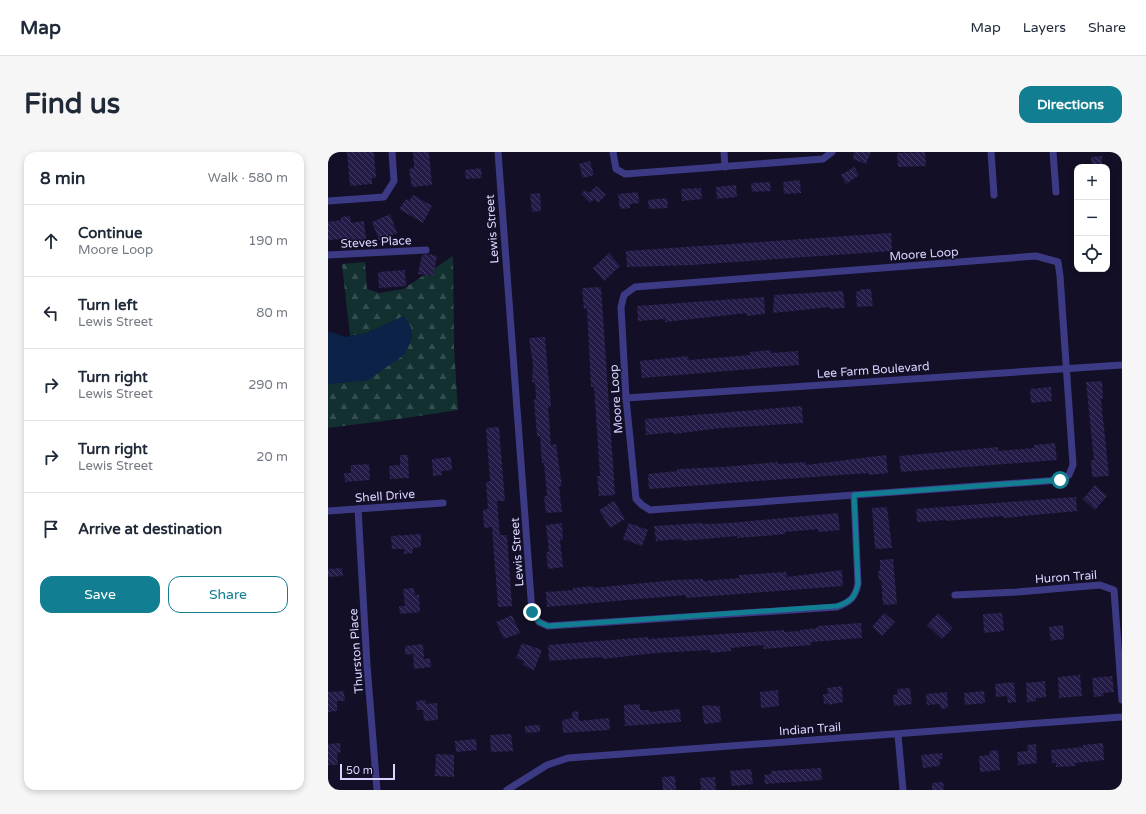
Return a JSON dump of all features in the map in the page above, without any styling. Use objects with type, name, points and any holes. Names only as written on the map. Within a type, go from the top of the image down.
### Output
[{"type":"street","points":[[328,201],[384,198],[394,181],[392,152]]},
{"type":"street","name":"Lewis Street","points":[[498,152],[532,612],[539,622],[548,626],[837,606],[849,602],[856,596],[858,584],[854,495]]},
{"type":"street","points":[[613,152],[616,169],[625,174],[823,159],[832,152]]},
{"type":"street","points":[[724,152],[725,167]]},
{"type":"street","points":[[991,152],[994,195]]},
{"type":"street","points":[[1053,152],[1056,192]]},
{"type":"street","name":"Steves Place","points":[[328,256],[426,250]]},
{"type":"street","name":"Moore Loop","points":[[1036,256],[1058,262],[1073,465],[1069,475],[1060,480],[854,495],[650,510],[642,505],[636,498],[626,398],[621,307],[624,295],[635,287],[1036,256]]},
{"type":"street","name":"Lee Farm Boulevard","points":[[626,398],[1122,365]]},
{"type":"street","name":"Shell Drive","points":[[328,511],[443,503]]},
{"type":"street","name":"Thurston Place","points":[[358,509],[367,665],[378,790]]},
{"type":"street","name":"Huron Trail","points":[[955,595],[1017,592],[1100,585],[1114,590],[1122,700]]},
{"type":"street","name":"Indian Trail","points":[[508,790],[546,765],[568,758],[1122,717]]},
{"type":"street","points":[[898,734],[903,790]]},
{"type":"green space","points":[[453,256],[454,348],[458,410],[328,428],[328,384],[368,380],[404,316],[367,333],[350,336],[342,264],[365,262],[367,289],[379,293],[403,289]]},
{"type":"water","points":[[404,316],[411,327],[412,339],[405,354],[368,380],[328,384],[328,331],[346,337],[367,333]]},
{"type":"building","points":[[347,152],[374,152],[376,178],[372,178],[372,184],[350,186]]},
{"type":"building","points":[[413,152],[429,152],[432,185],[412,187],[409,169],[414,168]]},
{"type":"building","points":[[854,152],[871,152],[866,164],[853,159]]},
{"type":"building","points":[[925,152],[926,166],[898,167],[897,153]]},
{"type":"building","points":[[1102,156],[1102,164],[1092,164],[1091,157]]},
{"type":"building","points":[[590,161],[594,175],[583,178],[579,164]]},
{"type":"building","points":[[854,167],[859,175],[846,184],[841,175]]},
{"type":"building","points":[[481,168],[482,178],[466,179],[465,170]]},
{"type":"building","points":[[800,180],[801,193],[784,194],[783,182]]},
{"type":"building","points":[[770,182],[771,191],[752,192],[751,183]]},
{"type":"building","points":[[736,185],[737,197],[717,199],[716,187]]},
{"type":"building","points":[[596,186],[606,195],[598,203],[594,199],[590,203],[581,194],[585,190],[589,193]]},
{"type":"building","points":[[701,188],[702,199],[682,201],[681,189]]},
{"type":"building","points":[[638,192],[639,203],[630,204],[630,208],[620,209],[618,194]]},
{"type":"building","points":[[540,193],[541,211],[532,212],[530,194]]},
{"type":"building","points":[[413,195],[432,206],[423,223],[399,209],[406,199],[409,201]]},
{"type":"building","points":[[667,198],[668,208],[649,209],[648,200]]},
{"type":"building","points":[[390,214],[397,233],[379,240],[372,222]]},
{"type":"building","points":[[350,216],[351,223],[364,221],[366,239],[344,242],[343,239],[328,240],[328,222],[341,220],[341,217]]},
{"type":"building","points":[[891,233],[892,251],[692,265],[627,267],[626,251]]},
{"type":"building","points":[[609,253],[620,266],[604,281],[593,268]]},
{"type":"building","points":[[428,254],[437,256],[433,276],[418,274],[422,255]]},
{"type":"building","points":[[405,270],[406,286],[379,288],[378,272]]},
{"type":"building","points":[[601,287],[615,495],[599,496],[597,476],[600,476],[594,387],[591,387],[587,308],[584,309],[582,288]]},
{"type":"building","points":[[863,289],[871,289],[873,306],[857,307],[856,292]]},
{"type":"building","points":[[843,291],[845,308],[830,309],[830,307],[773,313],[774,295]]},
{"type":"building","points":[[764,297],[765,314],[747,316],[747,313],[665,322],[665,319],[638,321],[637,306]]},
{"type":"building","points":[[545,337],[551,407],[548,407],[551,445],[556,444],[562,486],[559,486],[562,512],[546,513],[544,496],[547,496],[544,463],[542,463],[540,436],[537,436],[534,399],[536,399],[535,382],[532,383],[533,365],[529,338]]},
{"type":"building","points":[[771,350],[771,353],[798,351],[799,365],[642,378],[640,361],[688,356],[689,360],[751,355],[750,352]]},
{"type":"building","points":[[1102,381],[1103,398],[1101,399],[1109,476],[1092,477],[1091,460],[1094,460],[1086,382]]},
{"type":"building","points":[[1051,387],[1052,401],[1031,403],[1030,389]]},
{"type":"building","points":[[802,406],[803,423],[721,428],[674,434],[673,432],[646,435],[645,419]]},
{"type":"building","points":[[499,427],[505,501],[497,501],[500,535],[507,535],[512,606],[498,607],[492,527],[484,528],[483,510],[488,509],[486,482],[490,481],[486,428]]},
{"type":"building","points":[[1055,443],[1057,460],[901,472],[899,456],[998,447],[998,451],[1034,448],[1034,445]]},
{"type":"building","points":[[400,455],[408,455],[409,478],[390,479],[389,466],[400,465]]},
{"type":"building","points":[[886,455],[888,473],[869,475],[868,473],[649,489],[648,474],[677,471],[677,469],[724,467],[777,462],[778,464],[806,462],[806,465]]},
{"type":"building","points":[[451,457],[452,470],[442,471],[442,475],[433,476],[432,459]]},
{"type":"building","points":[[369,464],[370,480],[345,482],[344,473],[351,473],[351,465]]},
{"type":"building","points":[[1095,485],[1107,496],[1095,510],[1083,499]]},
{"type":"building","points":[[1076,497],[1077,511],[1004,518],[1003,516],[917,522],[916,509]]},
{"type":"building","points":[[614,501],[625,519],[610,528],[599,510]]},
{"type":"building","points":[[887,507],[892,548],[875,549],[872,508]]},
{"type":"building","points":[[838,513],[840,530],[818,532],[818,529],[785,532],[785,534],[737,538],[737,536],[682,541],[681,539],[656,541],[654,526],[729,523]]},
{"type":"building","points":[[562,523],[563,540],[560,540],[563,567],[548,569],[546,552],[549,552],[546,525]]},
{"type":"building","points":[[629,523],[648,530],[642,546],[623,539]]},
{"type":"building","points":[[421,534],[421,547],[413,548],[413,553],[404,554],[404,549],[392,549],[391,536]]},
{"type":"building","points":[[893,559],[897,604],[883,605],[881,579],[879,580],[878,571],[880,571],[880,560]]},
{"type":"building","points":[[342,568],[343,576],[328,577],[328,569]]},
{"type":"building","points":[[842,570],[843,586],[686,598],[685,595],[547,607],[546,592],[573,590],[573,588],[593,586],[593,588],[675,580],[703,579],[703,581],[739,578],[739,575],[786,572],[787,577]]},
{"type":"building","points":[[414,588],[415,595],[419,595],[420,612],[400,614],[399,606],[405,606],[403,589]]},
{"type":"building","points":[[884,613],[895,622],[882,636],[872,627]]},
{"type":"building","points":[[938,613],[953,628],[942,639],[927,625]]},
{"type":"building","points":[[1002,613],[1004,631],[984,633],[983,614]]},
{"type":"building","points":[[512,615],[520,633],[504,639],[496,622]]},
{"type":"building","points":[[861,623],[862,638],[811,642],[811,645],[764,649],[763,645],[731,648],[731,651],[710,653],[710,650],[656,653],[602,659],[602,657],[549,661],[548,645],[648,637],[648,639],[784,630],[784,632],[800,631],[817,628],[817,626]]},
{"type":"building","points":[[1063,625],[1064,639],[1051,641],[1049,627]]},
{"type":"building","points":[[522,643],[542,650],[534,670],[523,665],[524,661],[516,658]]},
{"type":"building","points":[[423,644],[424,659],[430,658],[431,667],[414,669],[413,654],[405,655],[405,646]]},
{"type":"building","points":[[1080,675],[1082,696],[1059,698],[1058,677]]},
{"type":"building","points":[[1112,676],[1114,692],[1103,693],[1104,696],[1094,697],[1092,678]]},
{"type":"building","points":[[1045,681],[1046,697],[1036,698],[1036,701],[1027,702],[1026,683]]},
{"type":"building","points":[[1014,682],[1016,702],[1008,703],[1007,696],[996,697],[995,684]]},
{"type":"building","points":[[842,686],[843,702],[828,705],[828,703],[824,704],[823,694],[828,694],[827,688]]},
{"type":"building","points":[[910,688],[912,704],[894,706],[893,695],[898,694],[897,689]]},
{"type":"building","points":[[778,690],[779,706],[761,708],[760,692]]},
{"type":"building","points":[[344,691],[345,701],[337,701],[337,711],[328,712],[328,692]]},
{"type":"building","points":[[984,691],[985,703],[965,705],[964,693]]},
{"type":"building","points":[[947,692],[948,708],[941,709],[940,704],[927,705],[926,694]]},
{"type":"building","points":[[426,700],[426,704],[437,703],[438,720],[424,721],[423,710],[417,710],[416,701]]},
{"type":"building","points":[[640,704],[640,710],[650,710],[650,712],[680,709],[681,722],[625,726],[624,705]]},
{"type":"building","points":[[702,706],[720,706],[721,722],[704,724]]},
{"type":"building","points":[[578,711],[579,721],[609,718],[610,730],[563,733],[562,720],[573,718],[572,712]]},
{"type":"building","points":[[540,725],[540,732],[525,733],[525,726]]},
{"type":"building","points":[[511,734],[513,751],[491,752],[490,735]]},
{"type":"building","points":[[476,739],[477,750],[456,752],[455,741]]},
{"type":"building","points":[[340,743],[341,752],[337,753],[338,765],[328,765],[328,744]]},
{"type":"building","points":[[1103,743],[1104,760],[1075,763],[1076,766],[1056,767],[1056,763],[1052,763],[1051,750],[1083,747],[1083,745]]},
{"type":"building","points":[[1036,744],[1037,763],[1018,765],[1017,752],[1028,751],[1027,745]]},
{"type":"building","points":[[998,750],[1000,770],[980,772],[979,756],[990,755],[989,751]]},
{"type":"building","points":[[942,753],[943,759],[939,759],[940,766],[923,768],[921,755]]},
{"type":"building","points":[[436,754],[454,755],[454,777],[435,776]]},
{"type":"building","points":[[821,768],[822,780],[765,784],[764,775],[771,774],[771,771]]},
{"type":"building","points":[[751,769],[753,784],[732,786],[730,771]]},
{"type":"building","points":[[675,776],[676,790],[663,790],[662,777]]},
{"type":"building","points":[[715,777],[716,790],[701,790],[700,778]]},
{"type":"building","points":[[943,782],[944,790],[932,790],[932,783]]},
{"type":"route","points":[[532,612],[539,622],[548,626],[837,606],[849,602],[856,596],[858,584],[854,495],[1060,480]]}]
